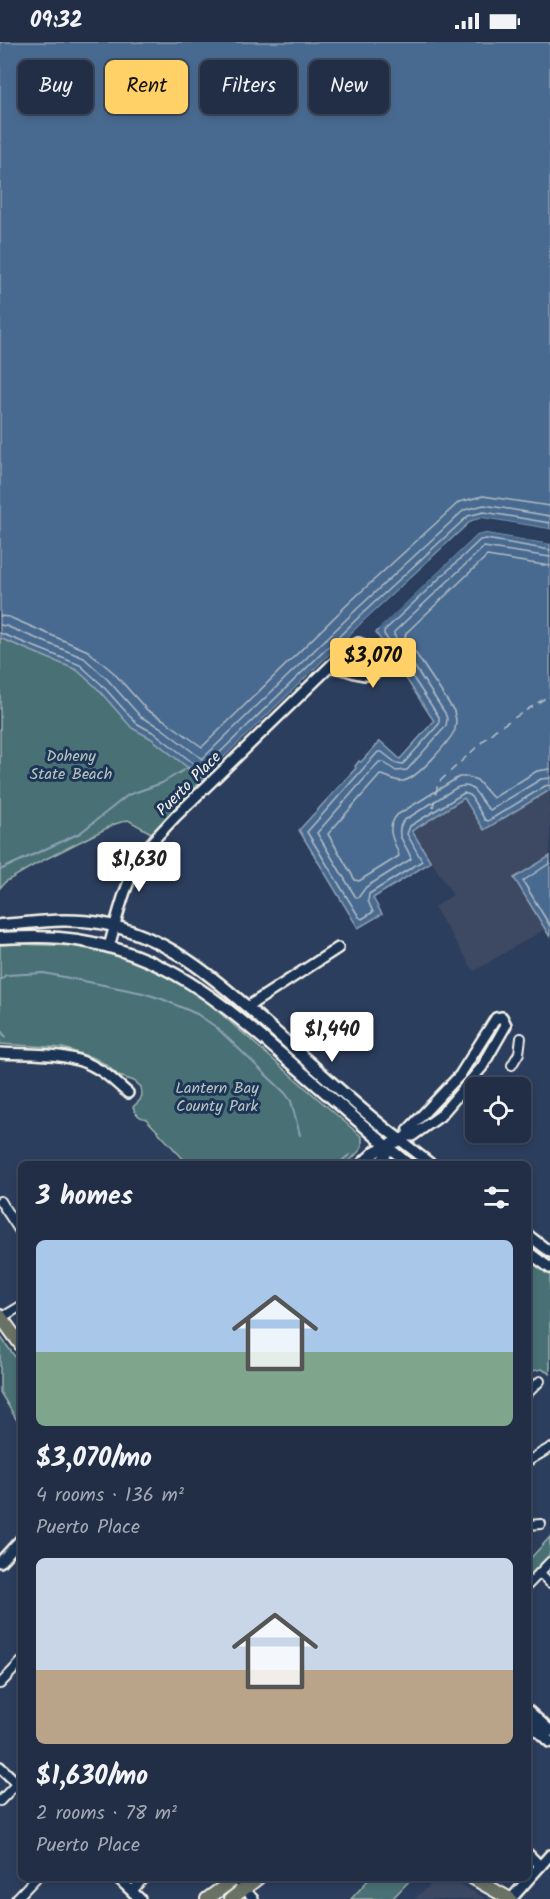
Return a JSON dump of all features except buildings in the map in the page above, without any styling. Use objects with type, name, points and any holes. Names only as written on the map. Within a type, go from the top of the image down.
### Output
[{"type":"main road","points":[[0,925],[82,920],[142,934],[179,953],[247,1006],[403,1138],[388,1147],[375,1151],[365,1161]]},
{"type":"main road","points":[[0,938],[39,937],[77,940],[109,947],[164,967],[210,994],[238,1016],[388,1147]]},
{"type":"main road","points":[[238,1016],[247,1006]]},
{"type":"main road","points":[[382,1161],[388,1147]]},
{"type":"main road","points":[[1,1317],[18,1341]]},
{"type":"main road","points":[[531,1714],[550,1731]]},
{"type":"main road","points":[[531,1724],[550,1742]]},
{"type":"main road","points":[[207,1899],[232,1881]]},
{"type":"main road","points":[[231,1899],[254,1881]]},
{"type":"main road","points":[[478,1881],[510,1899]]},
{"type":"street","name":"Puerto Place","points":[[109,947],[129,884],[141,858],[175,817],[340,655],[358,643],[378,653],[382,665],[379,672],[370,676],[330,667]]},
{"type":"street","points":[[247,1006],[338,948]]},
{"type":"street","points":[[403,1138],[458,1077],[496,1018],[502,1017],[506,1025],[482,1067],[473,1077]]},
{"type":"street","points":[[512,1065],[519,1053],[521,1038]]},
{"type":"street","points":[[0,1053],[77,1059],[99,1069],[128,1093]]},
{"type":"street","points":[[458,1077],[465,1084]]},
{"type":"street","points":[[403,1138],[412,1136],[440,1116],[465,1086]]},
{"type":"street","points":[[403,1138],[428,1161]]},
{"type":"street","points":[[388,1147],[406,1161]]},
{"type":"street","points":[[0,1202],[18,1229]]},
{"type":"street","points":[[531,1237],[549,1250],[541,1261]]},
{"type":"street","points":[[531,1254],[550,1268]]},
{"type":"street","points":[[1,1317],[18,1308]]},
{"type":"street","points":[[531,1390],[540,1381]]},
{"type":"street","points":[[531,1459],[550,1448]]},
{"type":"street","points":[[531,1525],[541,1524]]},
{"type":"street","points":[[0,1562],[18,1542]]},
{"type":"street","points":[[531,1582],[550,1562]]},
{"type":"street","points":[[540,1573],[550,1583]]},
{"type":"street","points":[[0,1684],[18,1665]]},
{"type":"street","points":[[0,1767],[18,1781]]},
{"type":"street","points":[[0,1801],[18,1785]]},
{"type":"street","points":[[531,1876],[550,1855]]},
{"type":"street","points":[[531,1857],[540,1866]]},
{"type":"street","points":[[16,1899],[33,1881]]},
{"type":"street","points":[[121,1881],[140,1899]]},
{"type":"street","points":[[132,1891],[141,1881]]},
{"type":"street","points":[[238,1881],[254,1899]]},
{"type":"street","points":[[510,1899],[526,1881]]},
{"type":"shaded area","points":[[550,790],[550,856],[514,878],[545,929],[474,971],[434,907],[453,895],[412,831],[464,798],[484,830]]},
{"type":"shaded area","points":[[434,1881],[454,1881],[486,1899],[415,1899]]},
{"type":"green space","name":"Doheny State Beach","points":[[0,638],[77,670],[97,688],[132,728],[152,739],[202,779],[172,811],[173,813],[151,833],[128,820],[115,824],[36,864],[5,882],[0,888]]},
{"type":"green space","name":"Lantern Bay County Park","points":[[0,945],[73,946],[91,949],[142,965],[175,981],[205,1000],[362,1137],[362,1148],[350,1161],[185,1161],[146,1119],[135,1111],[133,1107],[142,1095],[141,1087],[134,1081],[119,1076],[107,1065],[94,1058],[63,1048],[0,1044]]},
{"type":"green space","points":[[531,1259],[550,1273],[550,1374],[542,1369],[533,1371],[531,1369]]},
{"type":"green space","points":[[0,1336],[18,1361],[18,1422],[0,1392]]},
{"type":"green space","points":[[550,1537],[550,1554],[531,1574],[531,1558]]},
{"type":"green space","points":[[367,1881],[409,1881],[392,1899],[351,1899]]},
{"type":"water","points":[[0,42],[550,42],[550,529],[483,518],[471,521],[367,618],[202,779],[152,739],[132,728],[97,688],[77,670],[0,638]]},
{"type":"water","points":[[486,533],[550,544],[550,790],[484,830],[464,798],[412,831],[431,862],[373,898],[382,914],[358,928],[299,830],[356,768],[359,761],[361,762],[380,741],[400,759],[434,721],[376,633],[379,627],[477,535]]},
{"type":"water","points":[[550,856],[550,937],[514,878]]},
{"type":"pier","points":[[483,518],[550,529],[550,532],[483,521],[473,523],[369,620],[204,781],[200,781],[367,618],[472,521]]},
{"type":"pier","points":[[486,530],[550,541],[550,544],[486,533],[477,535],[373,634],[377,625],[475,533]]},
{"type":"waterway","points":[[0,870],[80,833],[128,795],[162,783],[189,767]]},
{"type":"waterway","points":[[0,980],[6,975],[44,973],[143,993],[197,1014],[216,1027],[285,1093],[291,1101],[300,1135]]},
{"type":"waterway","points":[[0,1030],[6,1037]]},
{"type":"waterway","points":[[342,1161],[349,1155]]},
{"type":"ferry route","points":[[433,808],[438,783],[495,730],[550,695]]}]
